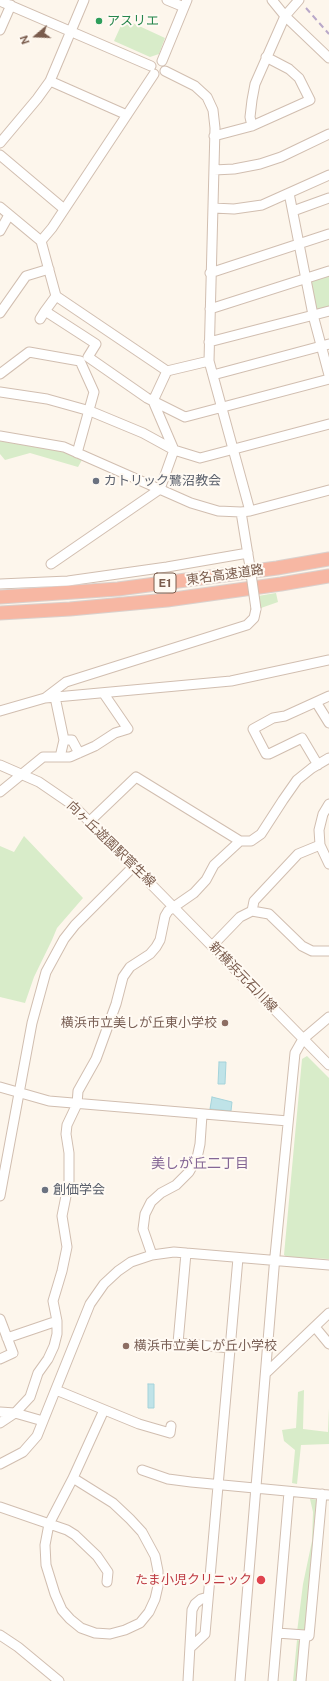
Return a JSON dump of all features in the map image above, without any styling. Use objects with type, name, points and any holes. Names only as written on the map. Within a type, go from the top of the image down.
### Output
[{"type":"highway","name":"東名高速道路","points":[[0,597],[132,587],[277,568],[329,559]]},
{"type":"highway","name":"東名高速道路","points":[[0,613],[70,609],[167,600],[329,576]]},
{"type":"street","points":[[0,143],[40,96],[50,81],[84,0]]},
{"type":"street","points":[[162,61],[185,3],[167,0]]},
{"type":"street","points":[[272,0],[285,16],[329,58]]},
{"type":"street","points":[[252,126],[250,117],[255,84],[285,16],[299,0]]},
{"type":"street","points":[[0,1],[72,30],[151,66]]},
{"type":"street","points":[[0,30],[11,6]]},
{"type":"street","points":[[214,136],[252,126],[315,98],[290,69],[266,57]]},
{"type":"street","points":[[162,61],[155,61],[151,66],[151,71],[154,74],[160,75],[165,71]]},
{"type":"street","points":[[162,61],[165,65],[165,71]]},
{"type":"street","points":[[45,698],[66,682],[247,625],[254,618],[256,609],[248,555],[245,512],[233,450],[209,360],[210,273],[214,170],[213,110],[207,97],[191,83],[165,71]]},
{"type":"street","points":[[41,241],[154,74]]},
{"type":"street","points":[[50,81],[127,115]]},
{"type":"street","points":[[214,170],[234,169],[260,164],[281,157],[329,134]]},
{"type":"street","points":[[0,155],[64,209]]},
{"type":"street","points":[[213,208],[234,209],[252,207],[269,202],[329,174]]},
{"type":"street","points":[[289,193],[313,315],[325,345],[329,375]]},
{"type":"street","points":[[293,211],[329,198]]},
{"type":"street","points":[[0,207],[41,241],[50,269],[56,296],[167,371],[209,360]]},
{"type":"street","points":[[0,231],[9,215]]},
{"type":"street","points":[[210,273],[329,234]]},
{"type":"street","points":[[0,313],[26,276],[50,269]]},
{"type":"street","points":[[210,309],[329,271]]},
{"type":"street","points":[[40,319],[56,296]]},
{"type":"street","points":[[46,310],[96,344]]},
{"type":"street","points":[[209,342],[329,311]]},
{"type":"street","points":[[105,330],[88,357],[138,392],[185,417],[329,378]]},
{"type":"street","points":[[213,375],[325,345]]},
{"type":"street","points":[[0,374],[29,352],[80,361],[94,392],[90,411],[77,453]]},
{"type":"street","points":[[51,564],[160,489],[174,450],[153,401],[167,371]]},
{"type":"street","points":[[0,392],[47,399],[90,411],[143,433],[174,450],[200,458],[329,424]]},
{"type":"street","points":[[0,436],[64,447],[191,503],[218,511],[245,512],[329,490]]},
{"type":"street","points":[[0,584],[68,581],[248,555]]},
{"type":"street","points":[[0,712],[45,698],[104,694],[231,681],[329,660]]},
{"type":"street","points":[[0,792],[43,757],[70,757],[96,746],[115,733],[128,729],[104,694]]},
{"type":"street","points":[[318,764],[302,738],[269,754],[266,754],[253,729],[273,718],[285,716],[329,696]]},
{"type":"street","points":[[55,697],[64,740],[60,757]]},
{"type":"street","points":[[316,702],[329,723]]},
{"type":"street","points":[[64,740],[72,740],[79,753]]},
{"type":"street","points":[[90,822],[136,777],[240,841],[251,841],[261,834],[282,800],[297,780],[318,764],[329,758]]},
{"type":"street","name":"向ヶ丘遊園駅菅生線","points":[[0,765],[39,782],[59,794],[74,806],[157,890]]},
{"type":"street","points":[[329,804],[323,814],[319,830],[320,844],[329,864]]},
{"type":"street","points":[[0,1423],[15,1413],[30,1397],[38,1373],[48,1359],[54,1346],[57,1334],[57,1321],[53,1309],[53,1301],[67,1247],[62,1216],[69,1181],[69,1153],[66,1134],[68,1124],[77,1104],[78,1091],[96,1059],[116,1004],[123,976],[130,967],[150,954],[156,947],[160,940],[165,916],[174,906],[194,893],[206,880],[214,865],[240,841]]},
{"type":"street","points":[[252,911],[254,901],[298,854],[320,844]]},
{"type":"street","points":[[0,1196],[37,1003],[46,972],[54,956],[75,925],[134,866]]},
{"type":"street","name":"新横浜元石川線","points":[[157,890],[329,1065]]},
{"type":"street","points":[[212,946],[240,917],[252,911],[269,914],[302,946],[312,952],[329,951]]},
{"type":"street","points":[[240,1681],[274,1261],[295,1053],[303,1039],[329,1017]]},
{"type":"street","points":[[0,1087],[49,1101],[288,1121]]},
{"type":"street","points":[[152,1255],[143,1229],[145,1214],[151,1202],[161,1193],[176,1185],[189,1172],[197,1158],[200,1144],[202,1115]]},
{"type":"street","points":[[0,1464],[16,1457],[30,1446],[38,1436],[90,1304],[104,1284],[118,1271],[132,1262],[152,1255],[174,1252],[329,1265]]},
{"type":"street","points":[[186,1253],[178,1343],[230,1348]]},
{"type":"street","points":[[190,1648],[205,1634],[238,1258]]},
{"type":"street","points":[[266,1373],[329,1313]]},
{"type":"street","points":[[0,1318],[13,1353],[0,1359]]},
{"type":"street","points":[[7,1338],[57,1321]]},
{"type":"street","points":[[315,1327],[329,1344]]},
{"type":"street","points":[[56,1390],[138,1424],[170,1433],[171,1426]]},
{"type":"street","points":[[73,1478],[113,1503],[130,1519],[142,1532],[155,1556],[158,1571],[158,1586],[155,1599],[149,1612],[140,1623],[125,1630],[110,1634],[95,1633],[81,1628],[70,1619],[62,1610],[54,1594],[46,1565],[45,1544],[49,1524],[73,1478],[104,1410]]},
{"type":"street","points":[[0,1412],[15,1413],[43,1421]]},
{"type":"street","points":[[142,1470],[168,1479],[325,1495],[310,1636],[277,1633]]},
{"type":"street","points":[[273,1681],[289,1492]]},
{"type":"street","points":[[0,1507],[67,1530],[75,1535],[97,1556],[108,1572],[107,1582]]},
{"type":"street","points":[[188,1681],[192,1610],[195,1604],[201,1599],[208,1597]]},
{"type":"street","points":[[301,1681],[305,1635]]},
{"type":"street","points":[[0,1636],[18,1647],[59,1681]]},
{"type":"green space","points":[[124,19],[165,38],[159,54],[150,57],[114,41]]},
{"type":"green space","points":[[329,274],[329,308],[318,311],[314,309],[310,280]]},
{"type":"green space","points":[[0,441],[65,452],[82,460],[78,467],[30,453],[5,460],[0,454]]},
{"type":"green space","points":[[276,593],[278,602],[261,608],[258,596]]},
{"type":"green space","points":[[24,836],[83,898],[57,928],[34,977],[25,1003],[0,997],[0,846],[14,852]]},
{"type":"green space","points":[[307,1056],[329,1078],[329,1259],[287,1257],[284,1255],[302,1059]]},
{"type":"green space","points":[[304,1390],[303,1429],[328,1432],[329,1408],[329,1444],[301,1445],[297,1484],[292,1483],[295,1450],[284,1441],[282,1430],[296,1428],[298,1392]]},
{"type":"green space","points":[[310,1499],[320,1500],[308,1633],[297,1632],[303,1584],[312,1541],[313,1512]]},
{"type":"green space","points":[[297,1640],[301,1641],[297,1681],[293,1681]]},
{"type":"water","points":[[219,1062],[226,1062],[225,1084],[218,1084]]},
{"type":"water","points":[[212,1097],[232,1102],[231,1111],[210,1109]]},
{"type":"water","points":[[148,1384],[154,1384],[154,1408],[148,1408]]},
{"type":"railway","points":[[306,8],[329,34]]},
{"type":"place","name":"アスリエ","points":[[99,21]]},
{"type":"place","name":"カトリック鷺沼教会","points":[[96,481]]},
{"type":"place","name":"横浜市立美しが丘東小学校","points":[[225,1023]]},
{"type":"place","name":"創価学会","points":[[45,1190]]},
{"type":"place","name":"横浜市立美しが丘小学校","points":[[126,1346]]},
{"type":"place","name":"たま小児クリニック","points":[[261,1580]]},
{"type":"district","name":"美しが丘二丁目","points":[[200,1164]]}]
